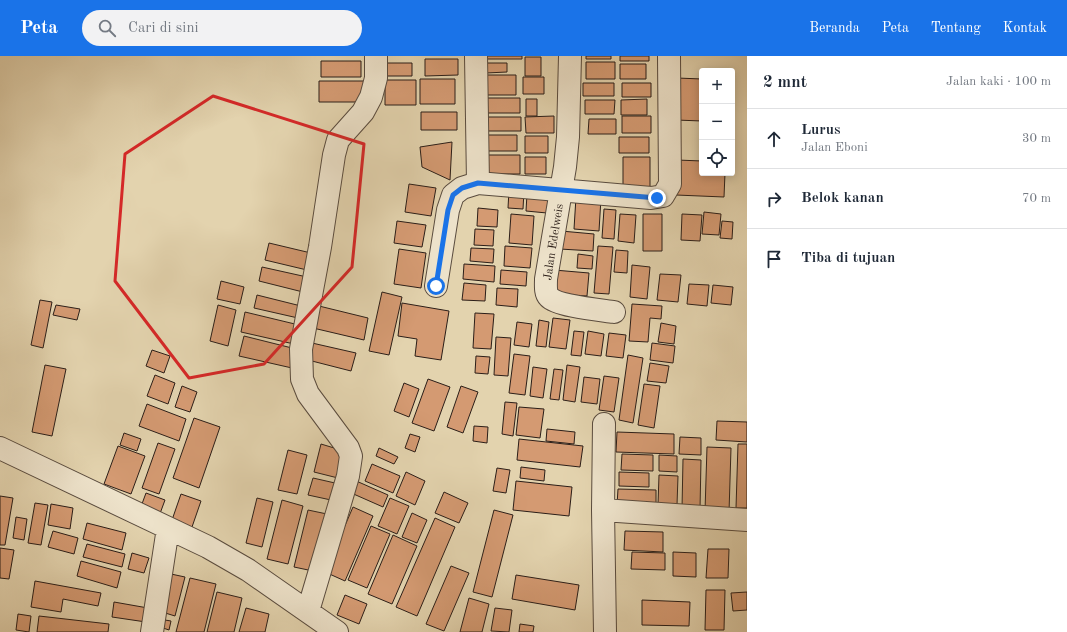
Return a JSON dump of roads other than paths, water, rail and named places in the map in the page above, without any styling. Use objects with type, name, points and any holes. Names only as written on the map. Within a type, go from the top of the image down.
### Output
[{"type":"street","points":[[308,610],[348,476],[351,456],[342,438],[308,394],[302,379],[301,348],[320,247],[334,155],[338,140],[363,112],[371,97],[376,78],[376,56]]},
{"type":"street","points":[[470,186],[476,56]]},
{"type":"street","points":[[561,190],[568,137],[570,56]]},
{"type":"street","points":[[436,286],[448,210],[453,195],[470,186],[561,190],[651,198],[663,196],[670,184],[669,56]]},
{"type":"street","name":"Jalan Edelweis","points":[[561,190],[546,279],[547,294],[551,299],[557,302],[614,312]]},
{"type":"street","points":[[604,424],[603,510],[605,632]]},
{"type":"street","points":[[0,448],[168,528],[248,570],[308,610],[337,632]]},
{"type":"street","points":[[603,510],[747,520]]},
{"type":"street","points":[[152,632],[168,528]]}]
